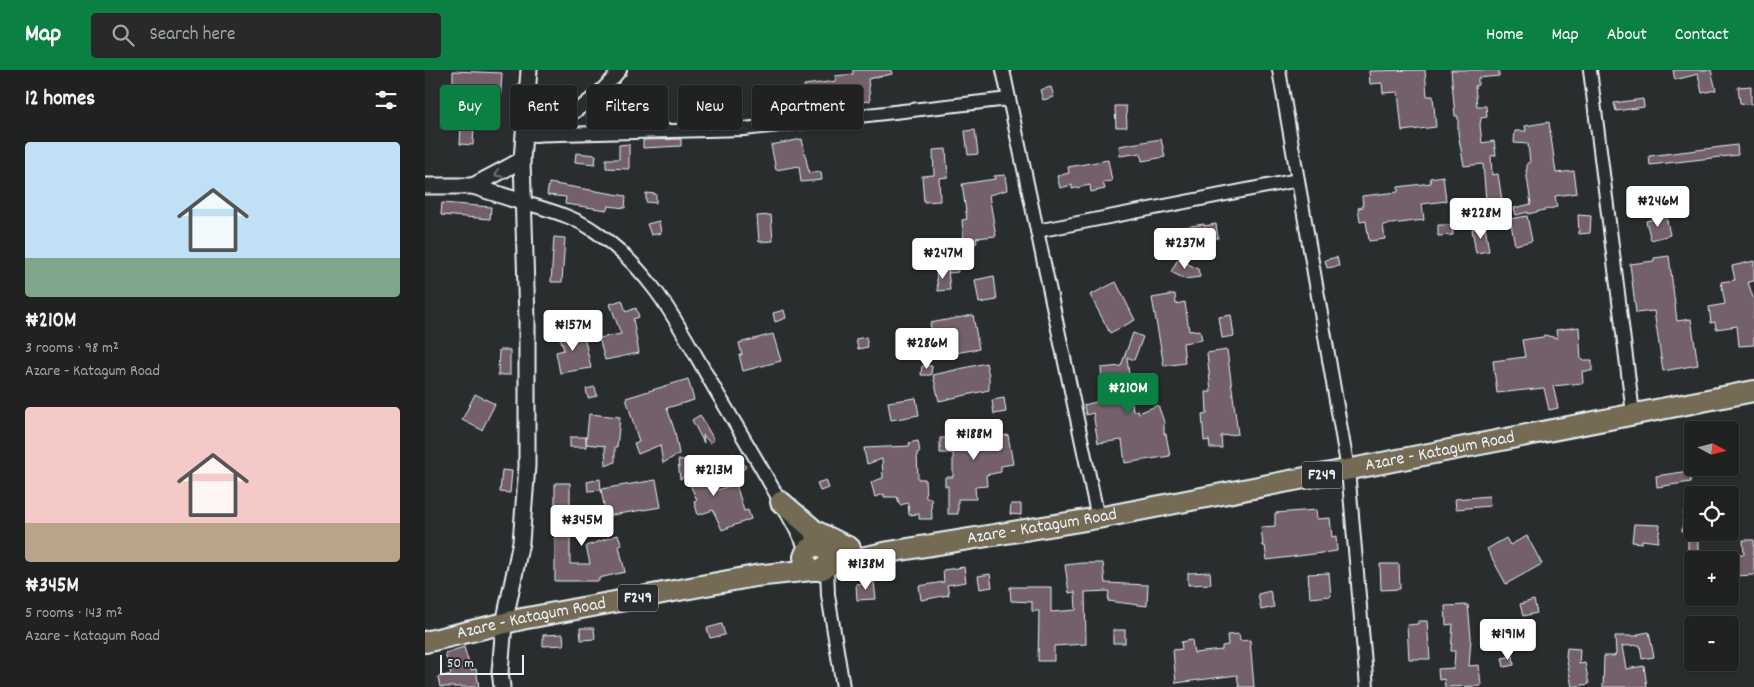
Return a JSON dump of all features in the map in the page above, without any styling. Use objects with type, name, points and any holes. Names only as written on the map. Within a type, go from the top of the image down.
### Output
[{"type":"main road","name":"Azare - Katagum Road","points":[[425,642],[504,624],[755,576],[785,560],[817,560],[889,552],[1098,518],[1754,391]]},
{"type":"main road","points":[[781,502],[815,531],[850,548]]},
{"type":"main road","name":"Azare - Katagum Road","points":[[817,560],[850,548],[889,552]]},
{"type":"street","points":[[502,687],[504,624],[521,542],[527,466],[527,320],[522,160],[529,136],[529,70]]},
{"type":"street","points":[[529,136],[568,116],[595,95],[620,70]]},
{"type":"street","points":[[1003,70],[1098,518]]},
{"type":"street","points":[[1279,70],[1348,470],[1367,687]]},
{"type":"street","points":[[1590,70],[1633,413]]},
{"type":"street","points":[[529,136],[744,129],[1009,99]]},
{"type":"street","points":[[473,186],[522,160]]},
{"type":"street","points":[[1037,231],[1298,180]]},
{"type":"street","points":[[425,186],[473,186],[565,215],[588,226],[616,247],[649,280],[679,324],[781,502],[817,560],[828,596],[843,687]]},
{"type":"building","points":[[853,70],[891,70],[892,74],[868,79],[870,101],[863,102],[863,85],[804,85],[836,81],[835,76],[853,74]]},
{"type":"building","points":[[1425,70],[1427,96],[1433,96],[1436,127],[1402,131],[1398,92],[1383,93],[1382,83],[1370,84],[1369,71]]},
{"type":"building","points":[[1451,70],[1499,70],[1499,76],[1478,78],[1478,85],[1475,86],[1477,106],[1486,106],[1487,117],[1481,118],[1480,125],[1482,143],[1494,141],[1496,155],[1491,156],[1492,175],[1498,174],[1503,207],[1482,210],[1480,202],[1486,201],[1483,164],[1464,166],[1458,133],[1458,116],[1455,116]]},
{"type":"building","points":[[1673,70],[1711,70],[1716,90],[1702,93],[1698,74],[1675,80]]},
{"type":"building","points":[[453,71],[502,73],[500,104],[500,85],[453,85]]},
{"type":"building","points":[[1751,86],[1751,104],[1740,103],[1738,87]]},
{"type":"building","points":[[1051,87],[1054,97],[1043,100],[1040,90]]},
{"type":"building","points":[[1643,99],[1644,107],[1616,111],[1614,103]]},
{"type":"building","points":[[1115,106],[1126,106],[1127,127],[1116,127]]},
{"type":"building","points":[[1549,122],[1556,173],[1574,171],[1577,193],[1555,196],[1557,207],[1516,215],[1514,208],[1531,204],[1526,170],[1527,163],[1530,163],[1528,144],[1514,143],[1515,131],[1526,131],[1525,126]]},
{"type":"building","points":[[461,130],[474,130],[473,145],[460,144]]},
{"type":"building","points":[[975,130],[978,154],[968,155],[965,131]]},
{"type":"building","points":[[681,139],[681,146],[643,148],[643,140]]},
{"type":"building","points":[[802,139],[809,173],[821,172],[822,180],[801,182],[799,166],[776,170],[771,145]]},
{"type":"building","points":[[1161,139],[1165,157],[1142,161],[1141,153],[1120,156],[1119,146]]},
{"type":"building","points":[[629,144],[629,169],[606,168],[606,159],[619,159],[619,145]]},
{"type":"building","points":[[1737,145],[1738,155],[1650,165],[1649,156]]},
{"type":"building","points":[[946,149],[948,177],[939,178],[940,201],[924,202],[922,176],[934,175],[933,150]]},
{"type":"building","points":[[576,153],[596,155],[595,164],[575,162]]},
{"type":"building","points":[[1108,160],[1112,181],[1103,182],[1105,189],[1091,192],[1090,185],[1072,189],[1072,185],[1060,188],[1057,176],[1069,173],[1068,167]]},
{"type":"building","points":[[1005,175],[1007,190],[989,195],[996,236],[976,238],[977,243],[964,244],[962,220],[967,219],[962,184],[995,179],[994,176]]},
{"type":"building","points":[[1443,176],[1446,201],[1422,204],[1424,220],[1383,225],[1385,239],[1369,241],[1366,221],[1360,222],[1358,208],[1363,207],[1362,196],[1398,192],[1398,187],[1431,183],[1430,178]]},
{"type":"building","points":[[549,183],[626,196],[625,208],[608,206],[607,210],[565,204],[566,197],[547,195]]},
{"type":"building","points":[[646,193],[656,194],[656,203],[646,202]]},
{"type":"building","points":[[442,203],[491,207],[490,219],[441,215]]},
{"type":"building","points":[[771,215],[773,241],[759,242],[757,216]]},
{"type":"building","points":[[1578,215],[1591,216],[1590,233],[1579,234]]},
{"type":"building","points":[[1527,216],[1532,241],[1515,245],[1510,219]]},
{"type":"building","points":[[1666,216],[1670,235],[1651,240],[1646,221]]},
{"type":"building","points":[[659,221],[661,233],[651,235],[647,224]]},
{"type":"building","points":[[1204,224],[1204,226],[1216,224],[1218,238],[1206,240],[1207,244],[1181,252],[1173,229]]},
{"type":"building","points":[[1438,225],[1452,225],[1453,235],[1438,236]]},
{"type":"building","points":[[1485,226],[1489,251],[1476,253],[1472,229]]},
{"type":"building","points":[[554,237],[565,238],[562,282],[551,282]]},
{"type":"building","points":[[955,249],[958,272],[949,273],[946,250]]},
{"type":"building","points":[[1669,256],[1677,321],[1691,319],[1698,365],[1663,371],[1654,311],[1636,313],[1630,264],[1654,261],[1654,258]]},
{"type":"building","points":[[1337,257],[1339,266],[1327,268],[1325,260]]},
{"type":"building","points":[[1178,259],[1198,269],[1200,277],[1185,279],[1171,272]]},
{"type":"building","points":[[1754,261],[1754,281],[1748,282],[1754,301],[1754,345],[1739,346],[1737,326],[1716,329],[1715,322],[1711,323],[1709,307],[1725,304],[1721,282],[1735,280],[1732,266]]},
{"type":"building","points":[[948,270],[950,290],[938,291],[936,271]]},
{"type":"building","points":[[994,276],[997,300],[979,303],[975,280]]},
{"type":"building","points":[[1116,282],[1135,320],[1110,333],[1090,295]]},
{"type":"building","points":[[1175,294],[1176,304],[1185,302],[1189,331],[1200,330],[1202,340],[1183,343],[1185,363],[1164,366],[1152,298]]},
{"type":"building","points":[[622,300],[626,312],[636,308],[639,317],[633,319],[639,353],[605,360],[599,338],[621,334],[610,304]]},
{"type":"building","points":[[784,310],[786,318],[775,322],[773,313]]},
{"type":"building","points":[[973,315],[979,349],[936,356],[930,323]]},
{"type":"building","points":[[1231,315],[1234,336],[1222,338],[1219,317]]},
{"type":"building","points":[[582,327],[591,368],[560,373],[556,352],[564,350],[559,334]]},
{"type":"building","points":[[1579,327],[1581,360],[1592,360],[1592,371],[1582,371],[1583,383],[1553,386],[1558,408],[1549,410],[1544,388],[1497,393],[1493,361],[1525,357],[1522,340],[1543,337],[1544,335],[1557,338],[1556,330]]},
{"type":"building","points":[[1133,333],[1143,337],[1134,360],[1127,357],[1133,411],[1138,410],[1139,413],[1158,405],[1164,422],[1164,434],[1166,434],[1170,456],[1125,463],[1122,440],[1098,443],[1093,413],[1086,415],[1084,405],[1104,400],[1101,368],[1121,366]]},
{"type":"building","points":[[773,334],[781,361],[743,371],[739,355],[742,355],[739,343]]},
{"type":"building","points":[[866,337],[868,347],[858,349],[856,339]]},
{"type":"building","points":[[499,350],[510,350],[510,375],[498,375]]},
{"type":"building","points":[[1227,350],[1238,434],[1221,436],[1222,448],[1210,448],[1209,440],[1204,441],[1202,414],[1207,413],[1206,392],[1211,392],[1207,353]]},
{"type":"building","points":[[986,363],[989,375],[989,390],[939,401],[933,375]]},
{"type":"building","points":[[922,366],[932,366],[931,375],[921,375]]},
{"type":"building","points":[[688,379],[694,400],[667,408],[675,432],[679,454],[663,463],[660,445],[638,454],[634,443],[639,442],[626,398]]},
{"type":"building","points":[[595,387],[597,396],[588,398],[586,389]]},
{"type":"building","points":[[475,394],[495,404],[482,430],[462,420]]},
{"type":"building","points":[[916,398],[919,415],[891,420],[888,402]]},
{"type":"building","points":[[1004,398],[1006,412],[994,414],[992,400]]},
{"type":"building","points":[[589,414],[620,417],[617,447],[615,447],[615,462],[606,466],[605,446],[586,444]]},
{"type":"building","points":[[700,415],[714,440],[710,443],[703,435],[704,443],[692,420]]},
{"type":"building","points":[[997,425],[997,437],[1008,435],[1013,464],[1001,466],[1001,472],[986,475],[987,486],[975,487],[976,499],[958,499],[958,514],[948,514],[948,486],[945,486],[945,477],[953,477],[953,453],[940,453],[940,438],[953,438],[953,432],[975,432],[975,426]]},
{"type":"building","points":[[570,437],[586,437],[586,447],[570,447]]},
{"type":"building","points":[[918,441],[920,452],[917,453],[918,479],[925,479],[926,498],[931,498],[932,519],[919,519],[919,514],[909,515],[908,503],[900,505],[897,497],[884,497],[884,494],[875,497],[871,482],[883,478],[882,459],[867,464],[865,455],[864,448],[910,446],[909,443]]},
{"type":"building","points":[[734,453],[746,467],[737,475],[726,461]]},
{"type":"building","points":[[696,459],[711,492],[736,484],[744,511],[748,510],[751,519],[722,530],[713,510],[698,515],[694,501],[697,500],[686,476],[680,479],[678,460]]},
{"type":"building","points":[[502,470],[512,471],[510,493],[500,492]]},
{"type":"building","points":[[1684,472],[1684,476],[1690,476],[1691,482],[1657,487],[1656,476]]},
{"type":"building","points":[[600,479],[601,490],[588,491],[587,482]]},
{"type":"building","points":[[656,480],[661,507],[606,516],[601,489]]},
{"type":"building","points":[[826,480],[829,488],[820,491],[817,483]]},
{"type":"building","points":[[555,483],[570,483],[570,564],[590,564],[586,546],[618,535],[622,545],[619,546],[625,572],[599,578],[599,581],[555,581]]},
{"type":"building","points":[[1489,496],[1490,506],[1456,509],[1455,499]]},
{"type":"building","points":[[1011,504],[1021,504],[1021,515],[1010,514]]},
{"type":"building","points":[[1316,510],[1317,519],[1330,518],[1332,537],[1336,536],[1337,551],[1267,560],[1261,527],[1275,526],[1275,513]]},
{"type":"building","points":[[1684,510],[1684,531],[1682,531]]},
{"type":"building","points":[[1634,524],[1660,525],[1658,542],[1642,540],[1642,543],[1632,542]]},
{"type":"building","points":[[1527,536],[1542,564],[1506,584],[1487,549],[1506,538],[1510,545]]},
{"type":"building","points":[[1743,540],[1754,540],[1754,575],[1739,576],[1739,554],[1744,554]]},
{"type":"building","points":[[1688,541],[1698,541],[1698,551],[1688,551]]},
{"type":"building","points":[[1103,563],[1105,583],[1148,585],[1147,606],[1108,601],[1109,591],[1085,592],[1086,644],[1054,646],[1054,661],[1038,661],[1039,611],[1032,611],[1032,602],[1011,601],[1010,587],[1051,587],[1051,612],[1076,610],[1075,592],[1069,593],[1065,565]]},
{"type":"building","points":[[1380,564],[1399,564],[1400,589],[1381,590]]},
{"type":"building","points":[[964,567],[966,582],[947,585],[949,595],[921,600],[919,586],[944,582],[943,570]]},
{"type":"building","points":[[1210,572],[1211,584],[1188,585],[1188,573]]},
{"type":"building","points":[[1329,573],[1331,596],[1310,598],[1308,574]]},
{"type":"building","points":[[990,574],[992,587],[980,589],[978,576]]},
{"type":"building","points":[[874,582],[876,599],[857,600],[856,584]]},
{"type":"building","points":[[1270,591],[1274,607],[1261,610],[1258,594]]},
{"type":"building","points":[[1534,600],[1537,613],[1523,616],[1520,604]]},
{"type":"building","points":[[1468,605],[1471,637],[1469,666],[1479,665],[1481,686],[1445,687],[1444,679],[1439,680],[1438,669],[1454,668],[1455,651],[1451,651],[1453,624],[1446,625],[1445,606]]},
{"type":"building","points":[[1418,621],[1427,621],[1430,659],[1409,659],[1407,625],[1418,624]]},
{"type":"building","points":[[722,624],[725,635],[710,638],[707,628]]},
{"type":"building","points":[[580,628],[594,628],[595,639],[581,640]]},
{"type":"building","points":[[1113,630],[1125,630],[1125,643],[1113,643]]},
{"type":"building","points":[[1649,632],[1654,657],[1642,659],[1640,645],[1622,646],[1626,669],[1644,666],[1647,687],[1603,687],[1604,656],[1614,656],[1616,654],[1615,636],[1638,636],[1638,634]]},
{"type":"building","points":[[563,634],[564,645],[543,646],[543,635]]},
{"type":"building","points":[[1239,634],[1240,641],[1250,640],[1254,687],[1239,687],[1237,675],[1176,683],[1173,650],[1182,649],[1181,642],[1192,640],[1194,653],[1222,650],[1222,646],[1228,645],[1227,635]]},
{"type":"building","points":[[464,647],[471,670],[476,669],[479,687],[440,687],[438,677],[451,674],[445,653]]},
{"type":"building","points":[[1567,648],[1580,649],[1579,664],[1585,663],[1589,684],[1572,687],[1566,656]]},
{"type":"building","points":[[1513,656],[1514,665],[1504,667],[1502,658]]}]
